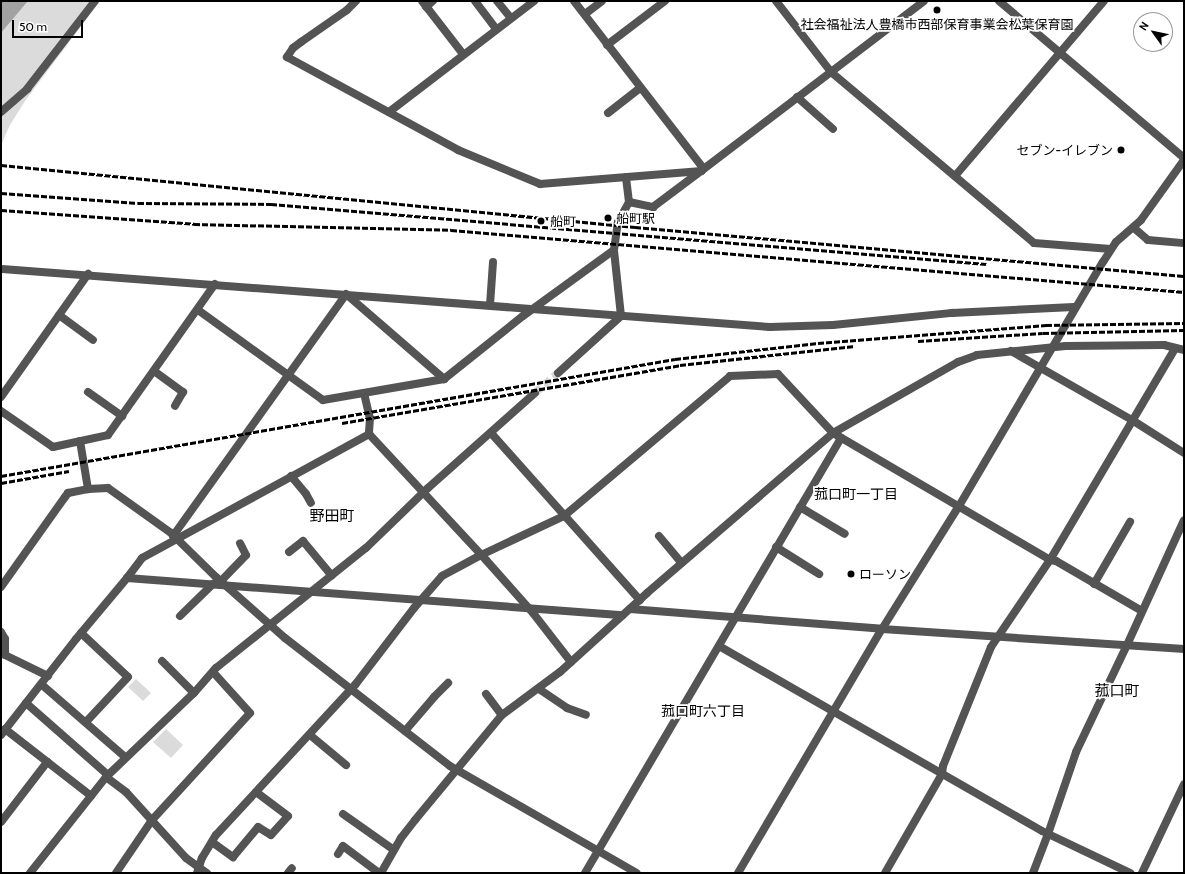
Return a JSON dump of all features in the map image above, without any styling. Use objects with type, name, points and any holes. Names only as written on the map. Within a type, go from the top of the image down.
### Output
[{"type":"street","points":[[1,112],[27,89],[95,1]]},
{"type":"street","points":[[356,1],[347,10],[293,48],[287,57],[458,150],[540,184],[702,170]]},
{"type":"street","points":[[434,1],[424,4],[464,54]]},
{"type":"street","points":[[475,1],[496,29]]},
{"type":"street","points":[[498,1],[511,18]]},
{"type":"street","points":[[389,112],[534,1]]},
{"type":"street","points":[[574,1],[702,170]]},
{"type":"street","points":[[585,14],[602,1]]},
{"type":"street","points":[[607,45],[665,1]]},
{"type":"street","points":[[628,202],[653,207],[924,1]]},
{"type":"street","points":[[738,873],[882,629],[959,506],[1074,308],[1111,248],[1116,242],[1134,228],[1184,159],[999,1]]},
{"type":"street","points":[[956,176],[1104,1]]},
{"type":"street","points":[[780,2],[831,72],[1034,243],[1111,248]]},
{"type":"street","points":[[608,113],[640,88]]},
{"type":"street","points":[[797,97],[833,129]]},
{"type":"street","points":[[621,316],[614,250],[618,222],[628,202],[626,177]]},
{"type":"street","points":[[1134,228],[1148,240],[1184,243]]},
{"type":"street","points":[[198,310],[323,400],[444,379],[532,309],[614,250]]},
{"type":"street","points":[[490,305],[493,262]]},
{"type":"street","points":[[2,269],[88,274],[770,328],[833,325],[960,313],[1074,308]]},
{"type":"street","points":[[1,397],[88,274]]},
{"type":"street","points":[[1,411],[53,446],[108,435],[215,284]]},
{"type":"street","points":[[346,294],[444,379]]},
{"type":"street","points":[[175,537],[346,294]]},
{"type":"street","points":[[59,315],[93,340]]},
{"type":"street","points":[[558,373],[621,316]]},
{"type":"street","points":[[338,854],[343,846],[380,873],[415,820],[502,715],[539,689],[571,662],[682,563],[833,433],[958,362],[977,355],[1066,346],[1164,346],[1184,350]]},
{"type":"street","points":[[885,873],[942,774],[943,766],[991,647],[1050,560],[1175,348]]},
{"type":"street","points":[[1011,352],[1132,420],[1184,453]]},
{"type":"street","points":[[154,371],[184,392],[175,406]]},
{"type":"street","points":[[198,870],[202,858],[212,842],[256,792],[351,690],[420,601],[446,573],[481,554],[564,516],[730,376],[778,374],[833,433],[1050,560],[1056,561],[1142,611]]},
{"type":"street","points":[[88,392],[122,416]]},
{"type":"street","points":[[364,393],[370,418],[369,434],[481,554],[528,608],[571,662]]},
{"type":"street","points":[[30,873],[107,776],[125,757],[194,693],[213,672],[381,535],[535,393]]},
{"type":"street","points":[[491,433],[640,600]]},
{"type":"street","points":[[91,796],[47,762],[3,732],[142,558],[175,537],[369,434]]},
{"type":"street","points":[[585,873],[719,646],[734,617],[841,438]]},
{"type":"street","points":[[80,441],[88,489]]},
{"type":"street","points":[[291,476],[306,494],[311,503]]},
{"type":"street","points":[[1,587],[68,493],[88,489],[108,488],[175,537],[270,626],[456,770],[637,873]]},
{"type":"street","points":[[800,507],[845,534]]},
{"type":"street","points":[[1033,873],[1076,752],[1184,520]]},
{"type":"street","points":[[1094,584],[1130,522]]},
{"type":"street","points":[[659,536],[682,563]]},
{"type":"street","points":[[289,552],[303,541],[332,576]]},
{"type":"street","points":[[224,583],[246,555],[240,543]]},
{"type":"street","points":[[776,547],[819,574]]},
{"type":"street","points":[[127,578],[213,584],[224,583],[420,601],[623,615]]},
{"type":"street","points":[[180,616],[213,584]]},
{"type":"street","points":[[630,609],[882,629],[1184,649]]},
{"type":"street","points":[[1,632],[5,639],[5,656],[48,676]]},
{"type":"street","points":[[81,633],[128,677],[86,722]]},
{"type":"street","points":[[719,646],[1048,834],[1130,873]]},
{"type":"street","points":[[162,661],[194,693]]},
{"type":"street","points":[[116,873],[152,820],[250,713],[213,672]]},
{"type":"street","points":[[405,731],[448,683]]},
{"type":"street","points":[[41,684],[125,757]]},
{"type":"street","points":[[539,689],[567,708],[586,715]]},
{"type":"street","points":[[486,694],[502,715]]},
{"type":"street","points":[[26,703],[126,792],[198,870],[207,873]]},
{"type":"street","points":[[310,734],[346,765]]},
{"type":"street","points":[[1,822],[47,762]]},
{"type":"street","points":[[1142,873],[1184,784]]},
{"type":"street","points":[[212,842],[233,856],[258,827],[272,834],[288,816],[256,792]]},
{"type":"street","points":[[344,814],[394,850]]},
{"type":"shaded area","points":[[1,1],[28,1],[1,33]]},
{"type":"shaded area","points":[[28,1],[100,1],[25,101],[10,125],[1,145],[1,33]]},
{"type":"shaded area","points":[[136,679],[151,693],[143,701],[128,687]]},
{"type":"shaded area","points":[[166,729],[183,745],[171,758],[153,742]]},
{"type":"tunnel","points":[[535,393],[558,373]]},
{"type":"railway","points":[[1,165],[635,227],[1184,276]]},
{"type":"railway","points":[[1,193],[138,203],[271,204],[986,264]]},
{"type":"railway","points":[[1,210],[194,224],[451,230],[1184,292]]},
{"type":"railway","points":[[1,476],[675,359],[818,343],[1046,325],[1184,323]]},
{"type":"railway","points":[[918,341],[1043,333],[1184,330]]},
{"type":"railway","points":[[342,423],[680,365],[855,346]]},
{"type":"railway","points":[[1,483],[69,471]]},
{"type":"place","name":"社会福祉法人豊橋市西部保育事業会松葉保育園","points":[[937,10]]},
{"type":"place","name":"セブン-イレブン","points":[[1121,150]]},
{"type":"place","name":"船町駅","points":[[608,218]]},
{"type":"place","name":"船町","points":[[541,221]]},
{"type":"place","name":"ローソン","points":[[851,574]]},
{"type":"district","name":"菰口町一丁目","points":[[856,494]]},
{"type":"district","name":"野田町","points":[[332,517]]},
{"type":"district","name":"菰口町","points":[[1117,692]]},
{"type":"district","name":"菰口町六丁目","points":[[703,711]]}]
